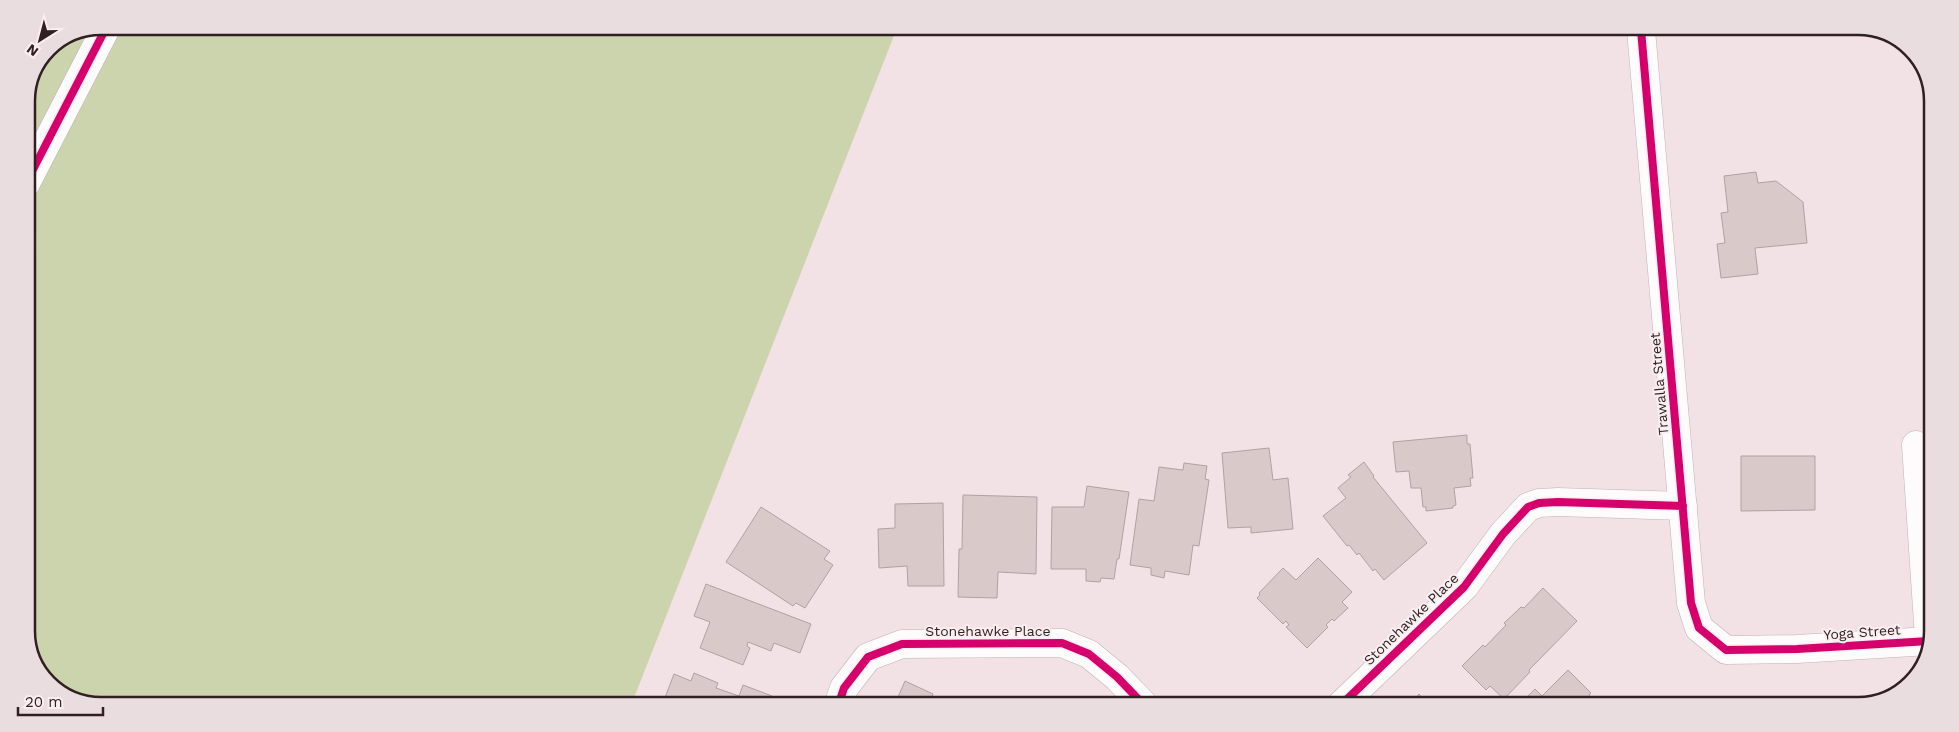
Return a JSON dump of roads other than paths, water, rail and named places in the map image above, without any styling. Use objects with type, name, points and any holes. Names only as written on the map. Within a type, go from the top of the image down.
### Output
[{"type":"street","points":[[35,165],[102,35]]},
{"type":"street","name":"Trawalla Street","points":[[1641,35],[1691,603],[1699,628],[1726,650],[1797,649]]},
{"type":"street","points":[[1916,444],[1924,564]]},
{"type":"street","name":"Stonehawke Place","points":[[1349,697],[1464,587],[1503,534],[1528,507],[1539,503],[1558,502],[1683,506]]},
{"type":"street","name":"Yoga Street","points":[[1797,649],[1923,639]]},
{"type":"street","name":"Stonehawke Place","points":[[841,697],[844,688],[868,657],[902,644],[1062,643],[1089,654],[1117,677],[1136,697]]}]
